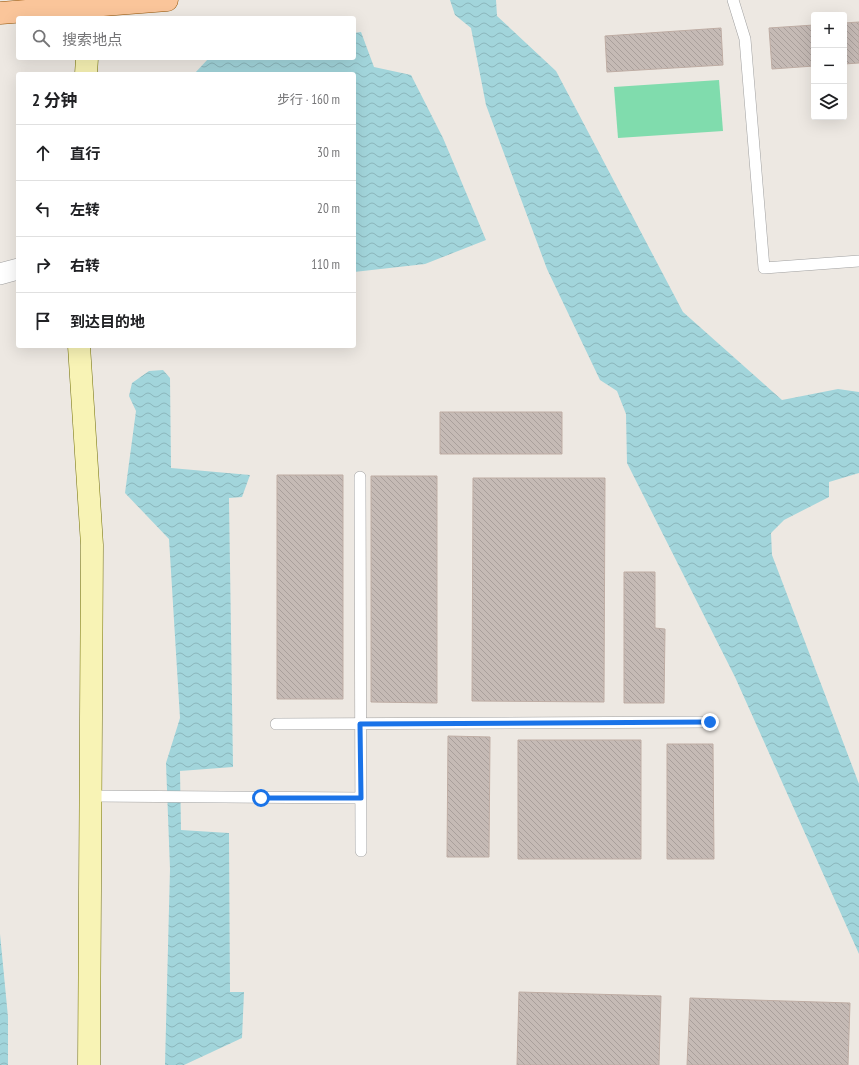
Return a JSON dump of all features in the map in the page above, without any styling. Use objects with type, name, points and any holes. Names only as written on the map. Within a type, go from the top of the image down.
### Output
[{"type":"main road","points":[[0,13],[90,8],[166,0]]},
{"type":"main road","points":[[86,72],[87,60]]},
{"type":"main road","points":[[79,348],[92,545],[89,1065]]},
{"type":"street","points":[[0,274],[16,269]]},
{"type":"lane","points":[[733,0],[745,39],[764,268],[859,261]]},
{"type":"lane","points":[[360,477],[361,851]]},
{"type":"lane","points":[[276,724],[710,722]]},
{"type":"lane","points":[[91,796],[361,798]]},
{"type":"green space","points":[[719,80],[723,131],[618,138],[614,87]]},
{"type":"water","points":[[450,0],[496,0],[497,16],[556,71],[683,312],[782,400],[838,389],[859,392],[859,473],[829,482],[829,497],[784,520],[771,533],[772,555],[859,784],[859,954],[735,677],[627,463],[626,414],[617,391],[600,380],[547,269],[486,105],[471,28],[455,15]]},
{"type":"water","points":[[361,32],[374,67],[411,75],[443,138],[486,240],[425,264],[356,272],[356,72],[196,72],[207,60],[356,60],[356,33]]},
{"type":"water","points":[[163,370],[170,378],[171,468],[250,475],[242,497],[229,498],[233,767],[180,771],[181,830],[229,833],[230,992],[244,992],[242,1038],[184,1065],[165,1065],[170,869],[166,763],[180,718],[169,539],[125,493],[136,411],[129,396],[132,383],[149,371]]},
{"type":"water","points":[[0,934],[8,1017],[8,1065],[0,1065]]},
{"type":"building","points":[[859,22],[859,63],[847,64],[847,23]]},
{"type":"building","points":[[811,25],[811,66],[772,69],[769,28]]},
{"type":"building","points":[[721,28],[723,65],[607,72],[605,36]]},
{"type":"building","points":[[440,412],[562,412],[562,454],[440,454]]},
{"type":"building","points":[[277,475],[343,475],[343,699],[277,699]]},
{"type":"building","points":[[371,476],[437,476],[437,703],[371,702]]},
{"type":"building","points":[[473,478],[605,478],[604,702],[472,701]]},
{"type":"building","points":[[624,572],[655,572],[655,628],[665,629],[664,703],[624,703]]},
{"type":"building","points":[[448,736],[490,737],[489,857],[447,857]]},
{"type":"building","points":[[518,740],[641,740],[641,859],[518,859]]},
{"type":"building","points":[[667,744],[713,744],[714,859],[667,859]]},
{"type":"building","points":[[519,992],[661,996],[659,1065],[517,1065]]},
{"type":"building","points":[[690,998],[850,1003],[848,1065],[687,1065]]},
{"type":"route","points":[[261,798],[361,798],[360,724],[710,722]]}]
